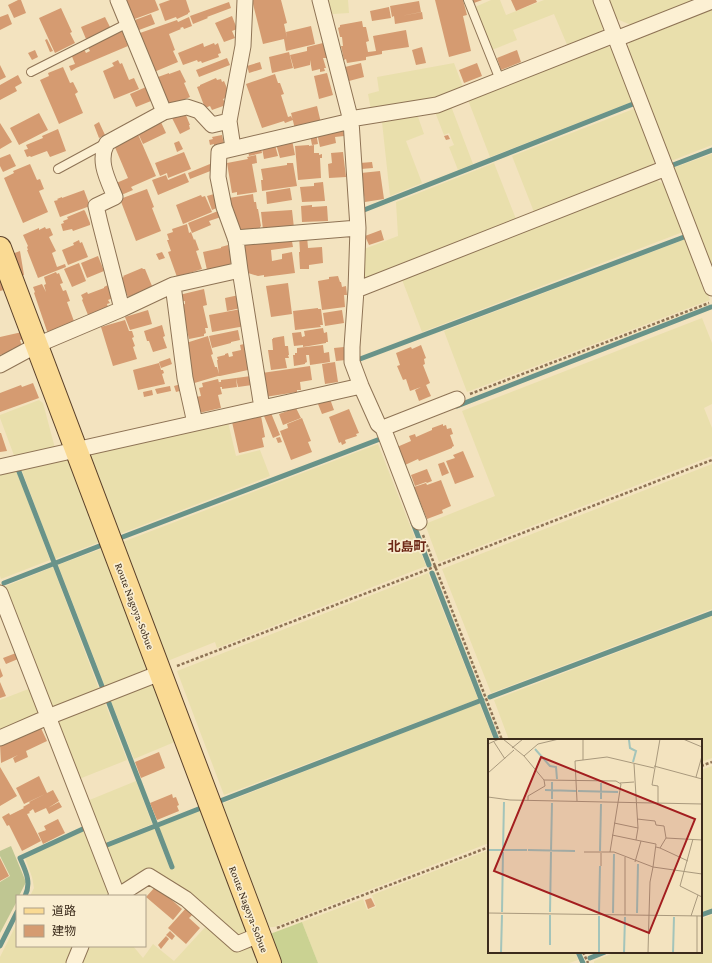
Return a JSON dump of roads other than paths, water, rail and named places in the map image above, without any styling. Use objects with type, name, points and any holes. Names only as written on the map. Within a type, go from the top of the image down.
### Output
[{"type":"main road","name":"Route Nagoya-Sobue","points":[[0,248],[270,963]]},
{"type":"street","points":[[118,0],[164,112]]},
{"type":"street","points":[[233,148],[229,121],[244,46],[245,0]]},
{"type":"street","points":[[320,0],[350,120],[358,228],[352,362],[378,424],[383,428],[419,522]]},
{"type":"street","points":[[601,0],[712,288]]},
{"type":"street","points":[[262,408],[235,238],[224,207],[218,177],[219,152],[350,120],[437,105],[712,1]]},
{"type":"street","points":[[122,309],[96,206],[115,197],[104,172],[103,159],[104,150],[107,143],[164,112],[187,107],[198,111],[212,125],[229,121]]},
{"type":"street","points":[[356,290],[666,168]]},
{"type":"street","points":[[235,238],[358,228]]},
{"type":"street","points":[[0,365],[37,345],[122,309],[173,285],[240,270]]},
{"type":"street","points":[[173,285],[185,378],[195,424]]},
{"type":"street","points":[[0,467],[361,386]]},
{"type":"street","points":[[383,428],[457,399]]},
{"type":"street","points":[[0,593],[117,895],[149,876],[186,900],[237,944],[259,935]]},
{"type":"street","points":[[0,738],[48,717],[160,673]]},
{"type":"street","points":[[75,963],[81,947]]},
{"type":"lane","points":[[468,0],[500,80]]},
{"type":"lane","points":[[31,72],[128,23]]},
{"type":"lane","points":[[58,169],[107,143]]},
{"type":"waterway","points":[[364,210],[633,104]]},
{"type":"waterway","points":[[673,165],[712,150]]},
{"type":"waterway","points":[[360,359],[684,237]]},
{"type":"waterway","points":[[457,406],[711,307]]},
{"type":"waterway","points":[[120,538],[380,439]]},
{"type":"waterway","points":[[18,469],[103,689]]},
{"type":"waterway","points":[[413,523],[429,565]]},
{"type":"waterway","points":[[4,583],[102,545]]},
{"type":"waterway","points":[[432,573],[497,739]]},
{"type":"waterway","points":[[490,697],[712,613]]},
{"type":"waterway","points":[[107,698],[172,867]]},
{"type":"waterway","points":[[220,801],[482,700]]},
{"type":"waterway","points":[[107,845],[201,808]]},
{"type":"waterway","points":[[25,895],[28,881],[20,858],[85,828]]},
{"type":"waterway","points":[[702,915],[712,911]]},
{"type":"waterway","points":[[0,946],[16,914]]},
{"type":"waterway","points":[[578,953],[583,963]]},
{"type":"waterway","points":[[590,958],[602,953]]},
{"type":"district","name":"北島町","points":[[407,546]]}]
